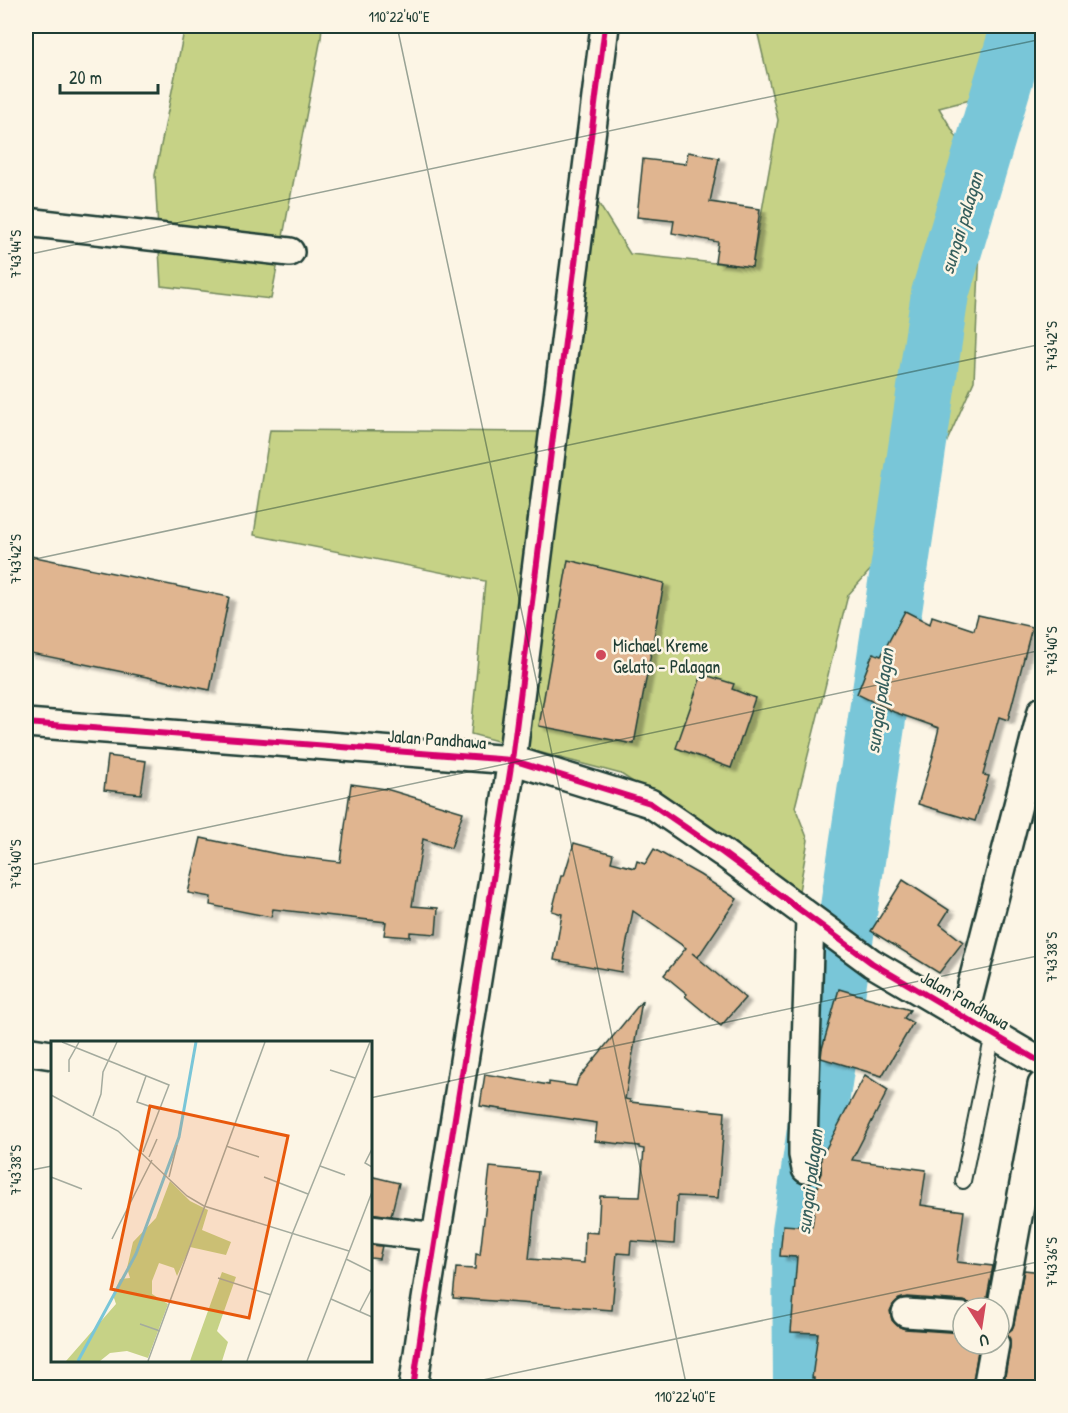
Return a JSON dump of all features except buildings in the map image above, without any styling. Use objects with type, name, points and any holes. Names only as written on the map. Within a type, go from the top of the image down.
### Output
[{"type":"street","points":[[413,1388],[512,760],[605,26]]},
{"type":"street","points":[[26,222],[290,252]]},
{"type":"street","points":[[964,1016],[1042,711]]},
{"type":"street","name":"Jalan Pandhawa","points":[[26,723],[512,760],[650,803],[723,853],[872,963],[1042,1064]]},
{"type":"street","points":[[806,1169],[803,1144],[810,918]]},
{"type":"street","points":[[26,1050],[51,1055]]},
{"type":"street","points":[[1004,1296],[1042,1085]]},
{"type":"street","points":[[372,1229],[436,1237]]},
{"type":"street","points":[[906,1312],[951,1316]]},
{"type":"street","points":[[987,1388],[993,1356]]},
{"type":"lane","points":[[963,1181],[993,1034]]},
{"type":"green space","points":[[185,26],[322,26],[271,299],[161,286],[155,175]]},
{"type":"green space","points":[[756,26],[1028,26],[1017,88],[939,108],[983,181],[974,381],[908,528],[848,595],[795,807],[808,840],[799,891],[621,774],[471,734],[485,581],[254,535],[270,430],[546,432],[594,196],[630,254],[752,267],[778,120]]},
{"type":"waterway","name":"sungai palagan","points":[[802,1388],[801,1231],[940,294],[1020,26]]},
{"type":"cycle path","points":[[413,1388],[512,760],[605,26]]},
{"type":"cycle path","points":[[26,723],[512,760],[650,803],[723,853],[872,963],[1042,1063]]},
{"type":"place","name":"Michael Kreme Gelato - Palagan","points":[[601,655]]}]
